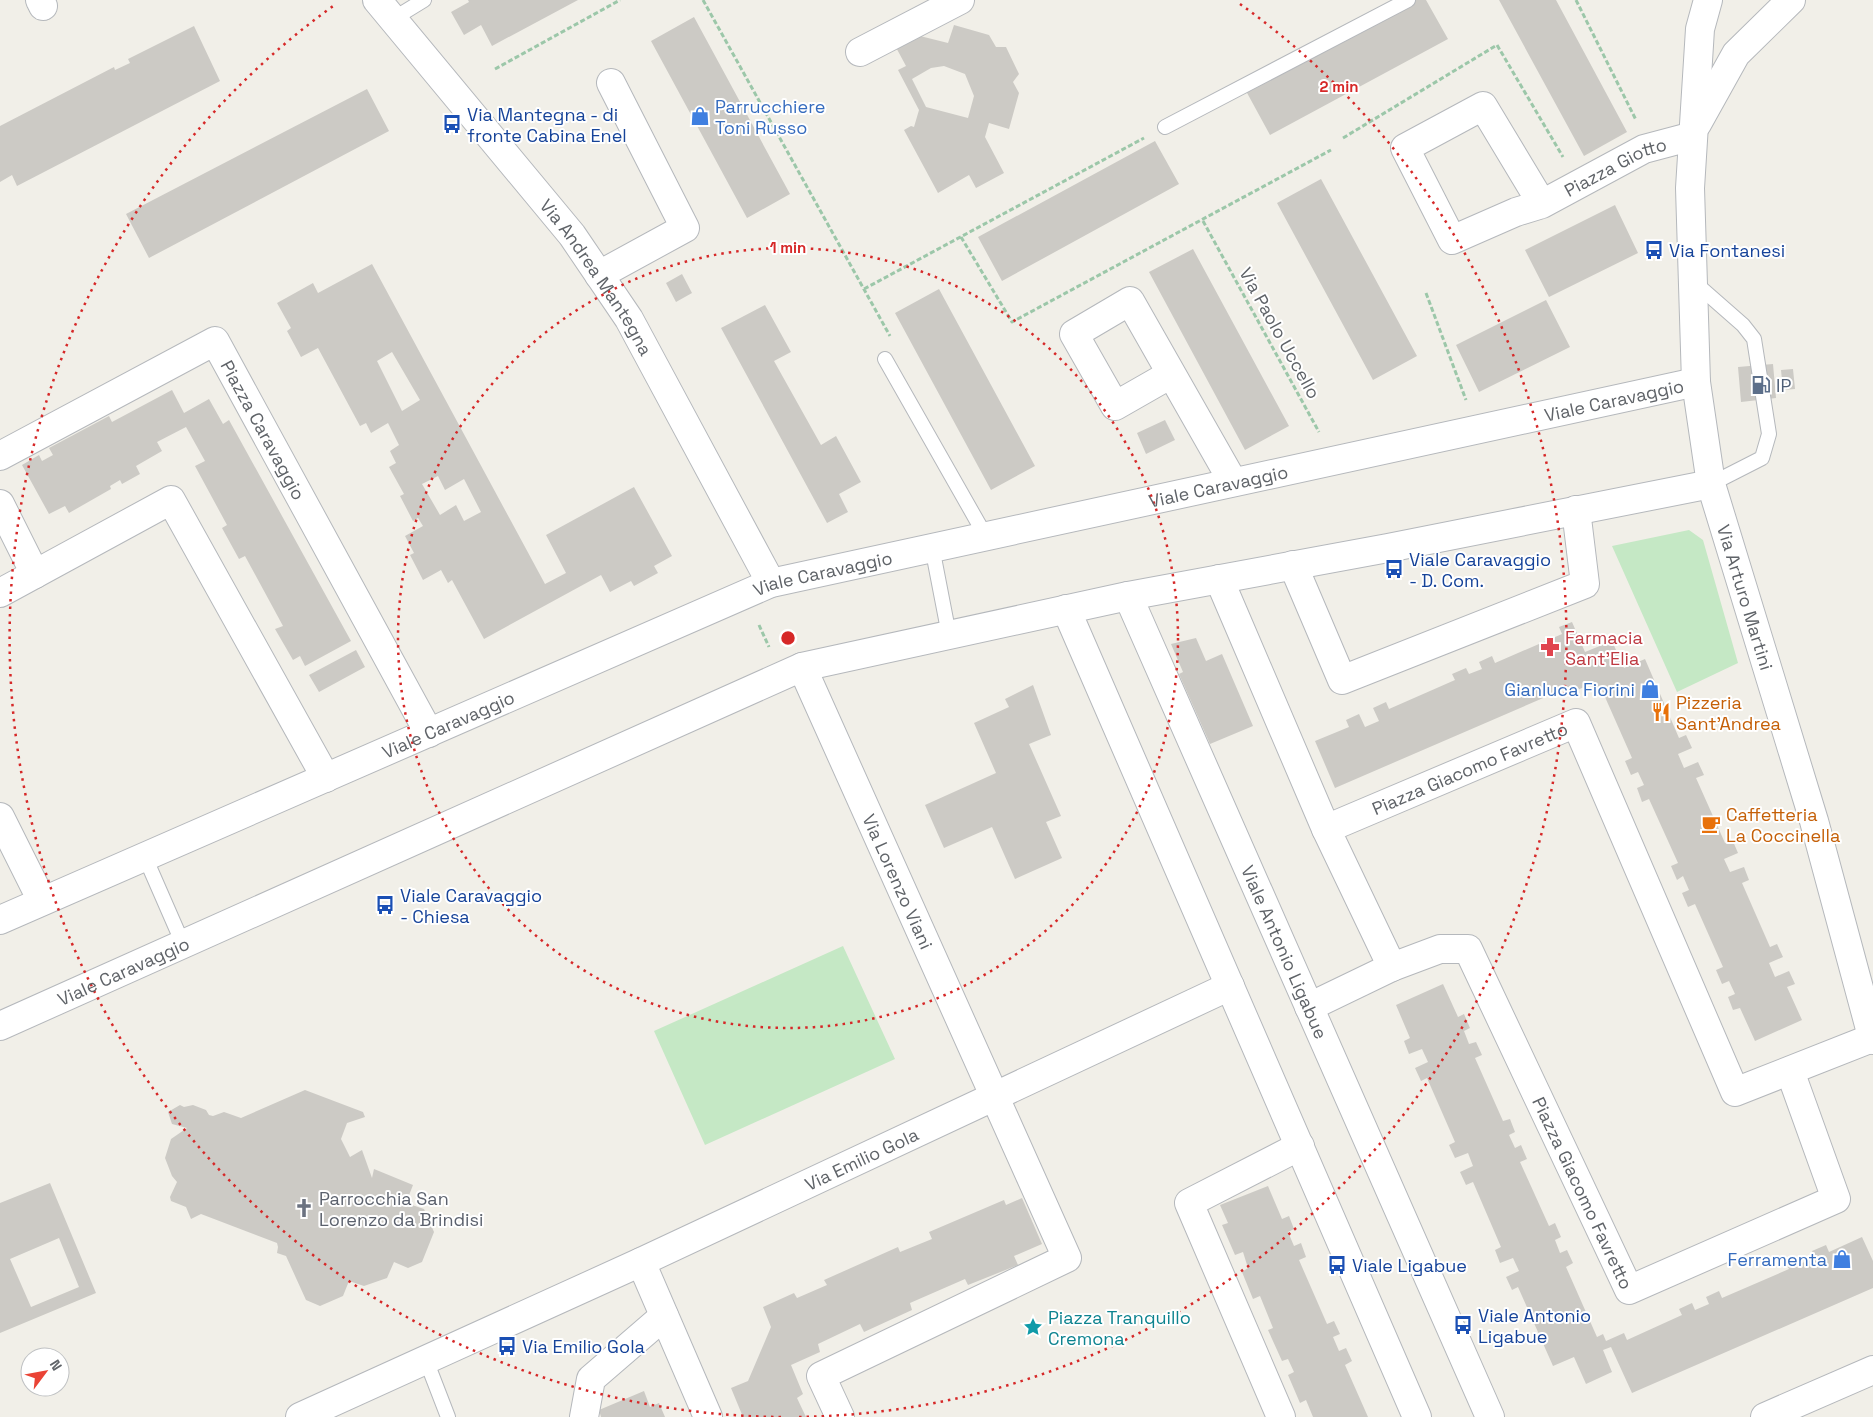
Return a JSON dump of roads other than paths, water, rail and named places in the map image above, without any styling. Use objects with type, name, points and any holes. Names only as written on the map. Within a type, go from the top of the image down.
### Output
[{"type":"street","points":[[860,52],[960,0]]},
{"type":"street","name":"Via Arturo Martini","points":[[1708,0],[1700,29],[1690,188],[1696,382],[1711,484],[1814,822],[1873,1039]]},
{"type":"street","points":[[1693,132],[1736,54],[1791,0]]},
{"type":"street","name":"Via Andrea Mantegna","points":[[385,10],[572,235],[599,275],[628,319],[771,583]]},
{"type":"street","points":[[599,275],[685,228],[611,83]]},
{"type":"street","name":"Piazza Giotto","points":[[1542,204],[1483,106],[1405,148],[1452,240],[1516,212],[1542,204],[1644,149],[1693,132]]},
{"type":"street","name":"Piazza Caravaggio","points":[[0,456],[215,340],[429,733]]},
{"type":"street","points":[[1171,374],[1233,482]]},
{"type":"street","name":"Viale Caravaggio","points":[[0,920],[771,583],[1696,382]]},
{"type":"street","name":"Viale Caravaggio","points":[[0,1026],[802,667],[1128,596],[1388,548],[1711,484]]},
{"type":"street","points":[[0,593],[171,500],[326,778]]},
{"type":"street","points":[[0,504],[35,574]]},
{"type":"street","points":[[1293,565],[1342,680],[1584,584],[1576,510]]},
{"type":"street","points":[[1219,579],[1326,829],[1392,967]]},
{"type":"street","name":"Viale Antonio Ligabue","points":[[1128,596],[1490,1417]]},
{"type":"street","points":[[1066,610],[1418,1417]]},
{"type":"street","name":"Via Lorenzo Viani","points":[[802,667],[995,1096]]},
{"type":"street","name":"Piazza Giacomo Favretto","points":[[1326,829],[1576,723],[1735,1092],[1873,1039]]},
{"type":"street","points":[[0,818],[42,902]]},
{"type":"street","name":"Piazza Giacomo Favretto","points":[[1309,1007],[1392,967],[1440,949],[1468,949],[1629,1290],[1836,1199],[1790,1071]]},
{"type":"street","name":"Via Emilio Gola","points":[[300,1417],[641,1262],[1230,986]]},
{"type":"street","points":[[840,1417],[821,1376],[1067,1258],[995,1096]]},
{"type":"street","points":[[1281,1417],[1189,1203],[1300,1146]]},
{"type":"street","points":[[641,1262],[708,1417]]},
{"type":"street","points":[[584,1417],[591,1379],[664,1316]]},
{"type":"street","points":[[1765,1417],[1873,1370]]},
{"type":"lane","points":[[385,10],[424,0]]},
{"type":"lane","points":[[1165,127],[1408,0]]},
{"type":"lane","points":[[1692,281],[1743,325],[1754,339],[1769,434],[1762,458],[1711,484]]},
{"type":"lane","points":[[885,359],[985,536]]},
{"type":"lane","points":[[932,547],[949,635]]},
{"type":"lane","points":[[145,857],[183,944]]},
{"type":"lane","points":[[426,1360],[448,1417]]},
{"type":"place","name":"Parrucchiere Toni Russo","points":[[700,116]]},
{"type":"place","name":"Via Mantegna - di fronte Cabina Enel","points":[[452,124]]},
{"type":"place","name":"Via Fontanesi","points":[[1654,250]]},
{"type":"place","name":"IP","points":[[1761,385]]},
{"type":"place","name":"Viale Caravaggio - D. Com.","points":[[1394,569]]},
{"type":"place","name":"Farmacia Sant'Elia","points":[[1550,647]]},
{"type":"place","name":"Gianluca Fiorini","points":[[1650,689]]},
{"type":"place","name":"Pizzeria Sant'Andrea","points":[[1661,712]]},
{"type":"place","name":"Caffetteria La Coccinella","points":[[1711,824]]},
{"type":"place","name":"Viale Caravaggio - Chiesa","points":[[385,905]]},
{"type":"place","name":"Parrocchia San Lorenzo da Brindisi","points":[[304,1208]]},
{"type":"place","name":"Ferramenta","points":[[1842,1259]]},
{"type":"place","name":"Viale Ligabue","points":[[1337,1265]]},
{"type":"place","name":"Viale Antonio Ligabue","points":[[1463,1325]]},
{"type":"place","name":"Piazza Tranquillo Cremona","points":[[1033,1327]]},
{"type":"place","name":"Via Emilio Gola","points":[[507,1346]]}]
